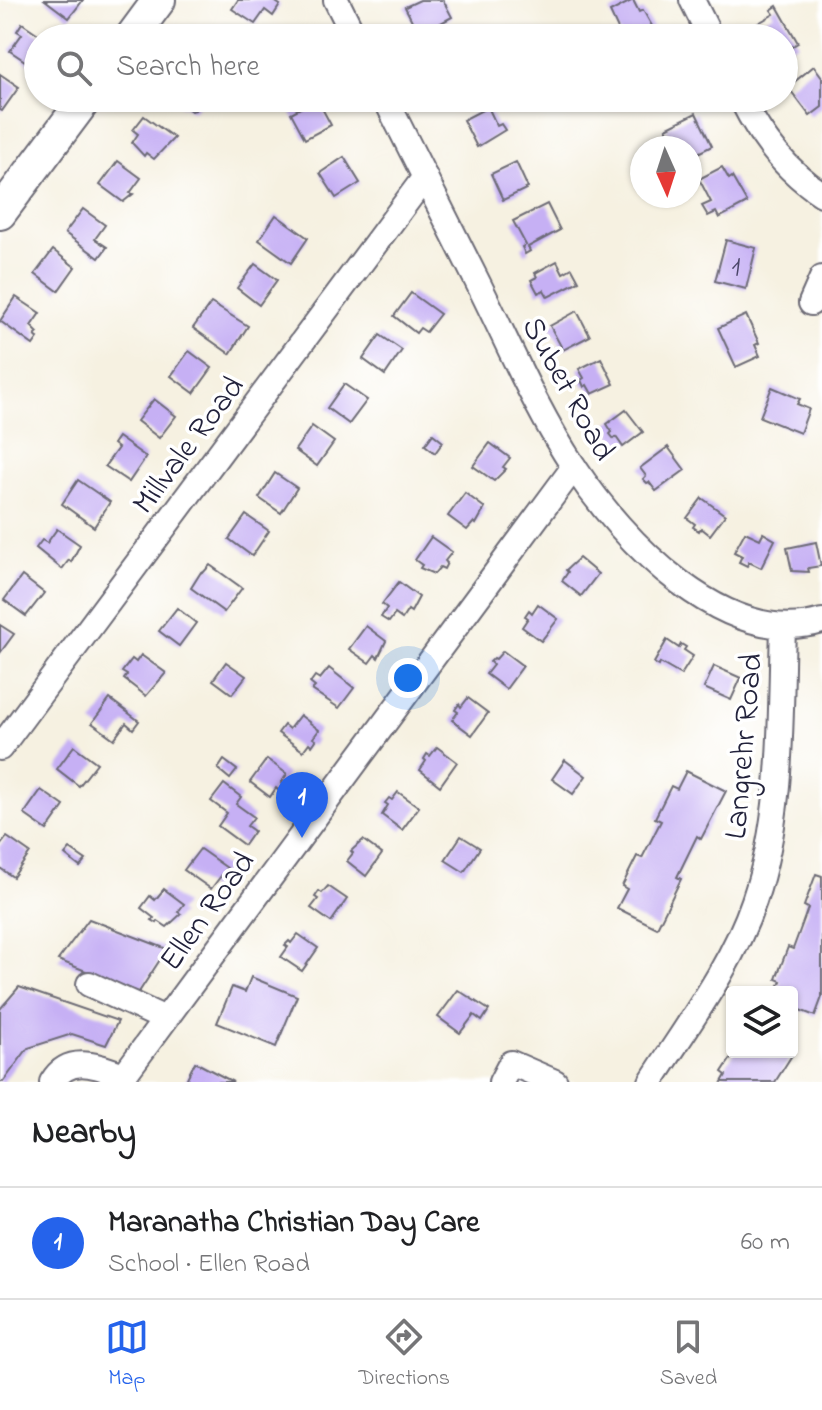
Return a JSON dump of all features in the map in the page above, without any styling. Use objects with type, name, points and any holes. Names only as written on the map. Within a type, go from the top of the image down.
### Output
[{"type":"main road","points":[[141,24],[159,0]]},
{"type":"main road","points":[[0,213],[76,112]]},
{"type":"street","points":[[336,0],[348,24]]},
{"type":"street","points":[[692,0],[704,24]]},
{"type":"street","name":"Subet Road","points":[[392,112],[541,410],[574,467],[608,513],[645,552],[680,582],[714,605],[737,617],[783,627]]},
{"type":"street","points":[[749,112],[768,145],[792,172],[822,194]]},
{"type":"street","name":"Millvale Road","points":[[0,748],[425,177]]},
{"type":"street","points":[[811,303],[822,278]]},
{"type":"street","name":"Ellen Road","points":[[121,1079],[574,467]]},
{"type":"street","points":[[783,627],[807,626],[822,621]]},
{"type":"street","name":"Langrehr Road","points":[[651,1082],[719,973],[754,900],[776,805],[783,627]]},
{"type":"street","points":[[89,984],[165,1019]]},
{"type":"street","points":[[501,1082],[511,1063],[555,1082]]},
{"type":"street","points":[[52,1082],[64,1068],[74,1064],[88,1064],[121,1079]]},
{"type":"building","points":[[45,0],[83,0],[69,18]]},
{"type":"building","points":[[238,0],[273,0],[280,5],[273,16],[265,10],[255,24],[232,9]]},
{"type":"building","points":[[420,0],[443,0],[452,17],[439,24],[414,24],[405,7]]},
{"type":"building","points":[[633,0],[651,24],[616,24],[610,12]]},
{"type":"building","points":[[777,6],[787,24],[757,24],[774,14],[771,10]]},
{"type":"building","points":[[24,24],[24,60],[10,51],[22,34],[17,31]]},
{"type":"building","points":[[814,66],[822,77],[822,107],[810,116],[798,100],[798,79]]},
{"type":"building","points":[[0,74],[19,87],[2,111],[0,110]]},
{"type":"building","points":[[324,112],[331,125],[305,139],[291,113]]},
{"type":"building","points":[[478,112],[490,112],[497,126],[501,124],[505,130],[477,147],[463,120]]},
{"type":"building","points":[[696,113],[712,146],[702,151],[702,136],[670,136],[666,128]]},
{"type":"building","points":[[144,116],[174,138],[154,159],[146,153],[144,156],[132,143],[138,134],[133,130]]},
{"type":"building","points":[[344,157],[360,183],[336,198],[320,173]]},
{"type":"building","points":[[118,161],[141,178],[130,193],[133,194],[123,202],[100,185]]},
{"type":"building","points":[[516,162],[528,188],[503,200],[491,174]]},
{"type":"building","points":[[722,167],[729,179],[732,177],[747,203],[719,218],[716,212],[708,216],[702,206],[711,202],[702,185],[702,177]]},
{"type":"building","points":[[547,204],[560,230],[528,247],[530,251],[525,254],[522,247],[526,245],[513,221]]},
{"type":"building","points":[[83,209],[105,225],[95,239],[107,247],[99,258],[65,233]]},
{"type":"building","points":[[276,215],[308,238],[291,263],[259,240]]},
{"type":"building","points":[[726,240],[756,248],[746,289],[715,281]]},
{"type":"building","points":[[53,250],[75,267],[58,291],[35,274]]},
{"type":"building","points":[[557,261],[563,273],[572,268],[579,281],[548,297],[544,290],[538,293],[531,280],[537,277],[535,273]]},
{"type":"building","points":[[255,264],[277,280],[259,305],[237,288]]},
{"type":"building","points":[[411,293],[440,314],[426,332],[420,328],[416,333],[394,316]]},
{"type":"building","points":[[16,297],[40,313],[31,326],[38,333],[33,345],[0,321]]},
{"type":"building","points":[[211,303],[248,326],[230,354],[193,328]]},
{"type":"building","points":[[577,311],[590,336],[563,350],[550,326]]},
{"type":"building","points":[[746,315],[759,343],[755,345],[760,356],[736,367],[718,328]]},
{"type":"building","points":[[380,335],[402,350],[385,375],[363,359]]},
{"type":"building","points":[[189,351],[212,368],[194,393],[171,376]]},
{"type":"building","points":[[601,358],[614,384],[592,394],[587,385],[584,387],[581,380],[584,378],[579,369]]},
{"type":"building","points":[[344,384],[367,400],[349,424],[327,408]]},
{"type":"building","points":[[772,387],[800,399],[797,404],[809,409],[800,433],[760,417]]},
{"type":"building","points":[[154,399],[176,416],[159,438],[137,421]]},
{"type":"building","points":[[626,410],[643,432],[623,447],[610,434],[612,432],[607,424]]},
{"type":"building","points":[[312,426],[334,442],[317,466],[295,450]]},
{"type":"building","points":[[433,434],[443,442],[435,453],[425,445]]},
{"type":"building","points":[[118,437],[146,457],[129,482],[105,466],[118,448],[113,444]]},
{"type":"building","points":[[490,443],[510,458],[503,467],[506,469],[494,481],[473,466]]},
{"type":"building","points":[[668,447],[685,470],[656,491],[643,479],[646,476],[640,468]]},
{"type":"building","points":[[275,473],[297,488],[281,513],[259,498]]},
{"type":"building","points":[[78,480],[110,502],[94,527],[62,504]]},
{"type":"building","points":[[465,493],[485,508],[476,524],[474,522],[467,530],[448,516]]},
{"type":"building","points":[[702,498],[725,515],[710,535],[701,528],[699,531],[693,527],[695,524],[687,518]]},
{"type":"building","points":[[246,515],[269,531],[252,556],[229,539]]},
{"type":"building","points":[[57,529],[80,545],[71,562],[69,560],[62,569],[36,548],[42,540],[47,543]]},
{"type":"building","points":[[745,532],[760,539],[763,533],[775,540],[761,568],[749,562],[747,566],[739,562],[742,556],[734,552]]},
{"type":"building","points":[[431,537],[452,552],[445,561],[444,569],[440,567],[434,574],[420,568],[422,565],[415,560]]},
{"type":"building","points":[[816,542],[821,566],[808,568],[809,572],[792,571],[787,548]]},
{"type":"building","points":[[579,558],[598,574],[581,596],[562,581],[568,572],[566,570]]},
{"type":"building","points":[[210,565],[242,588],[224,612],[191,588],[201,572]]},
{"type":"building","points":[[22,576],[44,593],[26,616],[4,600]]},
{"type":"building","points":[[399,582],[419,597],[411,612],[408,610],[402,619],[395,614],[389,622],[381,617],[387,608],[382,604]]},
{"type":"building","points":[[538,604],[558,619],[541,641],[522,627],[529,610],[532,613]]},
{"type":"building","points":[[177,608],[196,623],[179,646],[159,631]]},
{"type":"building","points":[[0,625],[14,634],[0,653]]},
{"type":"building","points":[[366,626],[386,641],[378,658],[375,655],[369,663],[349,649]]},
{"type":"building","points":[[667,640],[679,648],[681,644],[686,647],[684,650],[693,656],[681,675],[660,663],[659,666],[654,663]]},
{"type":"building","points":[[503,651],[523,666],[506,689],[486,674],[493,665],[490,662]]},
{"type":"building","points":[[141,655],[166,673],[146,696],[124,679],[127,675],[122,672],[132,659],[136,662]]},
{"type":"building","points":[[226,662],[246,676],[232,694],[213,680]]},
{"type":"building","points":[[714,666],[741,678],[731,700],[704,688]]},
{"type":"building","points":[[329,668],[354,688],[339,708],[312,690],[315,687],[310,683],[315,676],[320,679]]},
{"type":"building","points":[[468,698],[488,713],[472,735],[452,720],[459,704],[461,707]]},
{"type":"building","points":[[110,699],[139,721],[133,729],[126,723],[114,739],[92,723]]},
{"type":"building","points":[[300,715],[319,730],[312,746],[309,743],[303,751],[278,733],[284,725],[289,729]]},
{"type":"building","points":[[74,746],[97,763],[79,786],[57,769]]},
{"type":"building","points":[[437,747],[457,762],[440,786],[420,770],[427,754],[430,756]]},
{"type":"building","points":[[267,759],[287,774],[279,791],[276,788],[270,797],[250,782]]},
{"type":"building","points":[[224,760],[237,770],[230,779],[218,769]]},
{"type":"building","points":[[565,760],[586,776],[573,794],[552,779]]},
{"type":"building","points":[[686,771],[726,791],[701,839],[697,836],[677,877],[681,879],[657,928],[617,908],[627,889],[622,886],[637,856],[642,858],[661,821],[655,818],[671,786],[677,789]]},
{"type":"building","points":[[224,784],[241,797],[236,804],[254,817],[247,826],[254,831],[244,845],[218,826],[227,813],[211,801]]},
{"type":"building","points":[[41,790],[64,806],[47,830],[24,814]]},
{"type":"building","points":[[398,792],[419,807],[402,830],[382,815],[388,805],[385,803]]},
{"type":"building","points":[[461,836],[480,848],[464,872],[445,860]]},
{"type":"building","points":[[7,837],[30,853],[13,877],[0,868],[0,846]]},
{"type":"building","points":[[363,840],[382,854],[366,876],[347,861],[353,853],[351,851]]},
{"type":"building","points":[[70,849],[86,860],[80,867],[65,855]]},
{"type":"building","points":[[200,849],[227,868],[211,889],[184,870]]},
{"type":"building","points":[[816,874],[822,876],[822,997],[815,1016],[798,1009],[798,986],[779,986],[781,981],[776,979],[788,947],[793,949],[808,908],[804,906]]},
{"type":"building","points":[[328,886],[347,899],[331,922],[311,908],[318,899],[315,897],[319,891],[322,893]]},
{"type":"building","points":[[164,889],[184,904],[178,912],[181,914],[167,927],[152,920],[154,918],[141,908],[150,896],[155,900]]},
{"type":"building","points":[[89,919],[167,949],[139,992],[58,960]]},
{"type":"building","points":[[298,934],[318,948],[302,971],[281,957],[288,947],[285,945]]},
{"type":"building","points":[[251,977],[297,996],[276,1047],[217,1023],[232,987],[245,992]]},
{"type":"building","points":[[19,987],[118,1021],[106,1045],[72,1034],[28,1048],[0,1082],[0,1009]]},
{"type":"building","points":[[458,990],[489,1010],[482,1021],[474,1015],[460,1033],[438,1017]]},
{"type":"building","points":[[731,1058],[790,1058],[775,1082],[722,1082],[726,1075],[722,1072]]},
{"type":"building","points":[[195,1062],[233,1082],[185,1082]]},
{"type":"place","name":"Maranatha Christian Day Care","points":[[302,838]]}]
